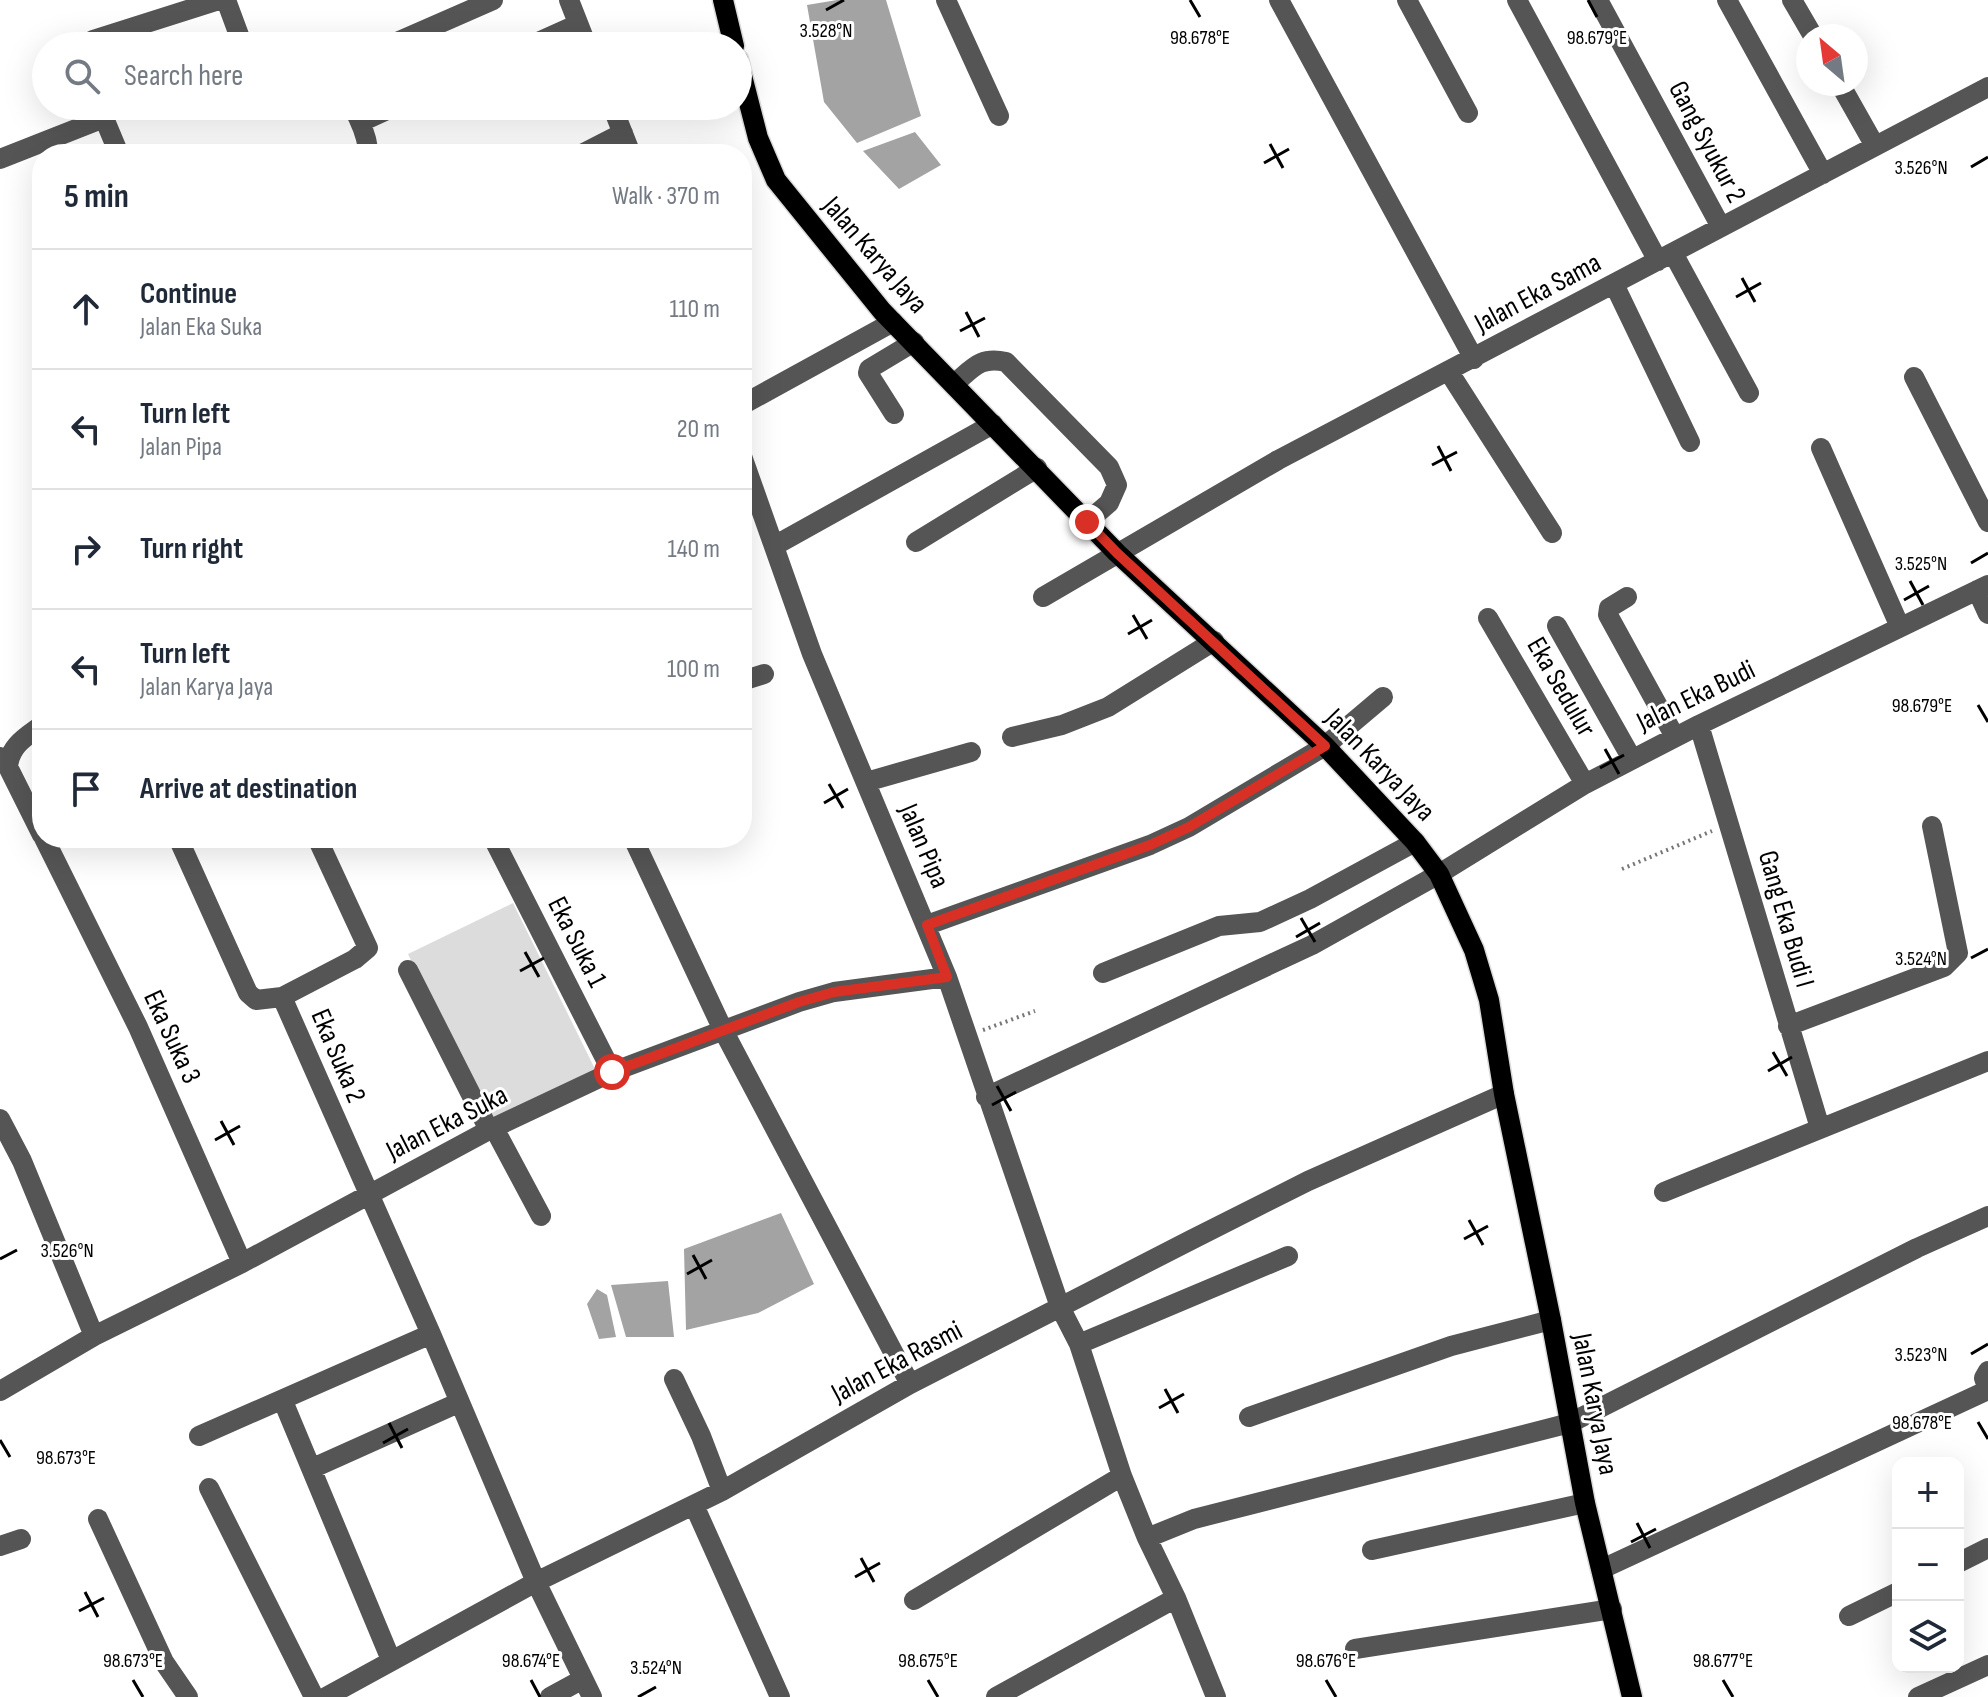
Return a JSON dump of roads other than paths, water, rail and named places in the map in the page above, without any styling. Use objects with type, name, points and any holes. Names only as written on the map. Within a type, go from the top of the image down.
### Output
[{"type":"main road","points":[[723,0],[731,32]]},
{"type":"main road","name":"Jalan Karya Jaya","points":[[752,115],[758,138],[776,180],[893,322],[1117,553],[1325,746],[1415,842],[1439,874],[1474,950],[1489,1000],[1504,1094],[1585,1503],[1632,1697]]},
{"type":"street","points":[[118,32],[219,0]]},
{"type":"street","points":[[226,0],[238,32]]},
{"type":"street","points":[[420,32],[493,0]]},
{"type":"street","points":[[569,0],[581,32]]},
{"type":"street","points":[[946,0],[999,116]]},
{"type":"street","points":[[1279,0],[1474,359]]},
{"type":"street","points":[[1407,0],[1468,113]]},
{"type":"street","points":[[1517,0],[1665,257],[1749,393]]},
{"type":"street","name":"Gang Syukur 2","points":[[1598,0],[1721,227]]},
{"type":"street","points":[[1727,0],[1823,174]]},
{"type":"street","points":[[1792,0],[1806,24]]},
{"type":"street","points":[[560,32],[578,24]]},
{"type":"street","name":"Jalan Eka Sama","points":[[1043,597],[1278,460],[1988,87]]},
{"type":"street","points":[[1847,96],[1875,146]]},
{"type":"street","points":[[33,144],[85,120]]},
{"type":"street","points":[[105,120],[115,144]]},
{"type":"street","points":[[359,120],[366,144]]},
{"type":"street","points":[[618,120],[627,144]]},
{"type":"street","points":[[602,144],[623,133]]},
{"type":"street","points":[[0,159],[32,144]]},
{"type":"street","points":[[1614,284],[1690,442]]},
{"type":"street","points":[[752,400],[893,322]]},
{"type":"street","points":[[894,414],[868,373],[869,369],[914,342]]},
{"type":"street","points":[[954,384],[978,363],[991,358],[1006,362],[1109,467],[1117,485],[1109,503],[1087,522]]},
{"type":"street","points":[[1449,372],[1552,533]]},
{"type":"street","points":[[1914,377],[1988,522]]},
{"type":"street","points":[[774,546],[993,424]]},
{"type":"street","points":[[1821,448],[1900,627]]},
{"type":"street","points":[[916,542],[1037,468]]},
{"type":"street","name":"Jalan Pipa","points":[[752,484],[812,654],[947,977],[1060,1307],[1079,1344],[1122,1476],[1216,1697]]},
{"type":"street","points":[[1983,587],[1988,614]]},
{"type":"street","name":"Jalan Eka Budi","points":[[986,1097],[1312,945],[1439,874],[1585,784],[1983,587]]},
{"type":"street","points":[[1627,597],[1609,608],[1608,615],[1675,737]]},
{"type":"street","name":"Eka Sedulur","points":[[1488,618],[1585,784]]},
{"type":"street","points":[[1557,626],[1632,759]]},
{"type":"street","points":[[1012,737],[1062,725],[1108,707],[1214,641]]},
{"type":"street","points":[[752,678],[764,674]]},
{"type":"street","points":[[927,925],[1138,850],[1189,827],[1325,746],[1383,697]]},
{"type":"street","name":"Gang Eka Budi I","points":[[1699,725],[1820,1128]]},
{"type":"street","points":[[4,762],[15,745],[32,732]]},
{"type":"street","points":[[866,782],[971,752]]},
{"type":"street","name":"Eka Suka 3","points":[[4,762],[32,815]]},
{"type":"street","points":[[1788,1026],[1944,967],[1958,953],[1932,826]]},
{"type":"street","points":[[1103,973],[1219,926],[1260,922],[1310,899],[1415,842]]},
{"type":"street","name":"Eka Suka 3","points":[[49,848],[138,1027],[242,1263]]},
{"type":"street","name":"Eka Suka 2","points":[[183,848],[248,993],[256,1000],[282,997],[431,1334],[536,1582],[587,1688]]},
{"type":"street","points":[[282,997],[355,959],[368,948],[322,848]]},
{"type":"street","name":"Eka Suka 1","points":[[498,848],[612,1072]]},
{"type":"street","points":[[638,848],[723,1030],[910,1384]]},
{"type":"street","points":[[408,970],[541,1216]]},
{"type":"street","name":"Jalan Eka Suka","points":[[0,1391],[94,1336],[242,1263],[492,1129],[612,1072],[799,1002],[834,992],[947,977]]},
{"type":"street","points":[[1664,1192],[1988,1061]]},
{"type":"street","name":"Jalan Eka Rasmi","points":[[326,1697],[536,1582],[722,1491],[910,1384],[1060,1307],[1308,1181],[1504,1094]]},
{"type":"street","points":[[0,1119],[22,1161],[94,1336]]},
{"type":"street","points":[[1147,1538],[1194,1519],[1570,1423],[1917,1248],[1988,1216]]},
{"type":"street","points":[[1079,1344],[1288,1256]]},
{"type":"street","points":[[1249,1417],[1451,1346],[1551,1320]]},
{"type":"street","points":[[199,1436],[431,1334]]},
{"type":"street","points":[[1602,1569],[1988,1390],[1984,1378],[1988,1371]]},
{"type":"street","points":[[674,1379],[722,1491]]},
{"type":"street","points":[[283,1401],[391,1660]]},
{"type":"street","points":[[313,1468],[458,1403]]},
{"type":"street","points":[[914,1600],[1122,1476]]},
{"type":"street","points":[[209,1488],[314,1697]]},
{"type":"street","points":[[1372,1550],[1585,1503]]},
{"type":"street","points":[[694,1505],[780,1697]]},
{"type":"street","points":[[98,1519],[164,1662],[188,1697]]},
{"type":"street","points":[[1964,1560],[1988,1548]]},
{"type":"street","points":[[1849,1616],[1892,1595]]},
{"type":"street","points":[[996,1697],[1176,1598]]},
{"type":"street","points":[[1355,1649],[1612,1609]]},
{"type":"street","points":[[1918,1697],[1988,1665]]},
{"type":"street","points":[[550,1697],[587,1688]]}]
